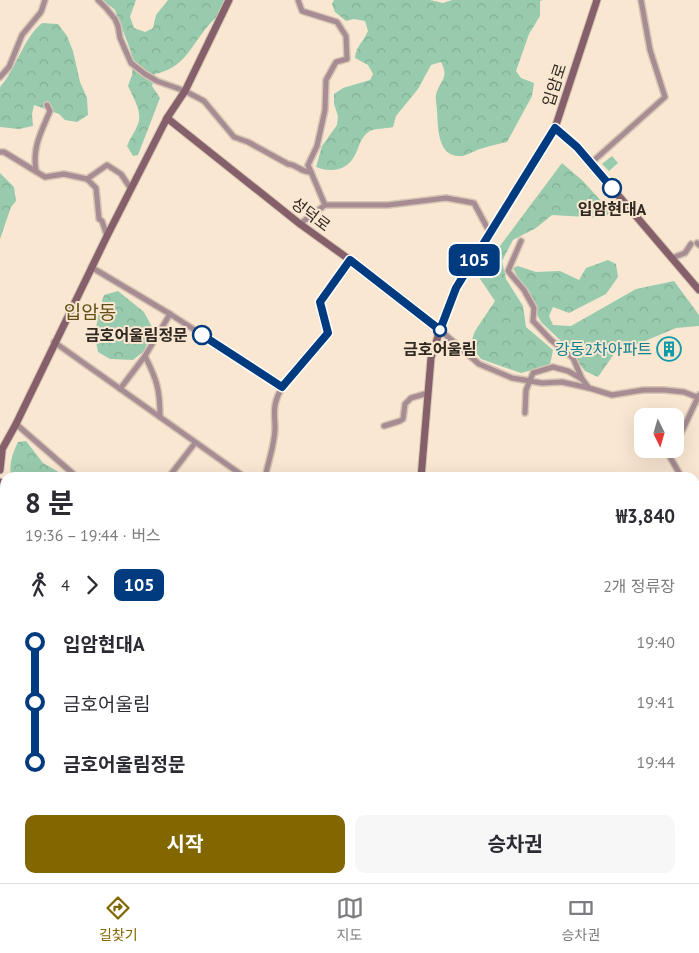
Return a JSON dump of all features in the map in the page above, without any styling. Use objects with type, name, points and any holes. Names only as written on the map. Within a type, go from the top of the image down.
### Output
[{"type":"street","points":[[98,0],[115,19],[120,38],[131,63],[144,74],[204,101],[234,137],[248,142],[288,164],[294,164],[304,172],[311,172]]},
{"type":"street","points":[[0,470],[1,452],[54,342],[167,118],[185,91],[228,0]]},
{"type":"street","points":[[298,0],[302,11],[337,22],[346,36],[347,59],[336,62],[326,80],[325,110],[317,146],[308,166],[325,205]]},
{"type":"street","name":"입암로","points":[[421,472],[431,358],[440,330],[456,288],[555,128],[597,0]]},
{"type":"street","points":[[591,163],[664,97],[650,50],[641,0]]},
{"type":"street","points":[[0,77],[8,66],[22,36],[38,18],[44,1]]},
{"type":"street","points":[[36,171],[34,160],[35,147],[50,111],[47,105]]},
{"type":"street","name":"성덕로","points":[[167,118],[300,224],[440,330]]},
{"type":"street","points":[[555,128],[577,147],[699,290]]},
{"type":"street","points":[[0,152],[4,152],[45,177],[64,174],[87,179],[96,188],[98,219],[102,221],[107,236]]},
{"type":"street","points":[[87,179],[106,165],[120,174],[131,189]]},
{"type":"street","points":[[300,224],[325,205],[388,205],[446,198],[474,203],[490,233]]},
{"type":"street","points":[[521,241],[508,270],[524,290],[534,308],[534,321],[551,340],[573,358],[582,379],[590,388]]},
{"type":"street","points":[[672,258],[685,254],[690,244]]},
{"type":"street","points":[[266,472],[275,428],[273,412],[276,399],[282,387],[328,333],[320,302],[350,260]]},
{"type":"street","points":[[91,267],[170,314],[282,387]]},
{"type":"street","points":[[120,389],[145,356],[170,314]]},
{"type":"street","points":[[440,330],[479,364],[512,378],[529,382],[562,382],[590,388],[612,396],[642,390],[664,390],[684,392],[699,397],[684,427]]},
{"type":"street","points":[[54,342],[237,472]]},
{"type":"street","points":[[145,356],[156,378],[160,395],[160,417]]},
{"type":"street","points":[[525,412],[526,390],[533,373],[553,367],[568,371],[582,379]]},
{"type":"street","points":[[384,426],[403,419],[405,404],[411,398],[428,393]]},
{"type":"street","points":[[16,424],[71,472]]},
{"type":"street","points":[[173,472],[195,443]]},
{"type":"street","points":[[671,458],[679,472]]},
{"type":"green space","points":[[103,0],[136,0],[130,17],[134,28],[145,32],[153,28],[156,15],[168,0],[230,0],[180,62],[165,71],[155,74],[152,86],[160,98],[138,155],[133,156],[127,146],[139,120],[137,105],[128,86],[132,75],[133,59],[115,10]]},
{"type":"green space","points":[[334,0],[430,0],[443,3],[452,0],[543,0],[540,1],[540,16],[529,34],[516,71],[521,78],[534,83],[532,96],[507,142],[461,156],[446,151],[440,138],[436,98],[437,90],[444,76],[441,62],[431,65],[418,89],[396,116],[393,127],[372,130],[365,135],[355,156],[346,166],[333,170],[316,167],[322,146],[337,125],[338,116],[334,104],[334,94],[343,88],[370,80],[373,74],[368,65],[355,58],[357,50],[368,31],[365,21],[354,19],[346,21],[335,12],[332,4]]},
{"type":"green space","points":[[42,23],[58,24],[67,36],[73,51],[80,82],[87,98],[88,115],[77,122],[65,120],[59,114],[34,105],[32,114],[33,126],[19,129],[0,127],[0,87],[29,37]]},
{"type":"green space","points":[[612,156],[618,163],[609,171],[602,164]]},
{"type":"green space","points":[[562,163],[583,181],[611,212],[603,218],[552,215],[536,228],[513,240],[502,261],[506,279],[523,306],[526,327],[553,350],[550,365],[521,373],[481,359],[470,345],[475,331],[495,301],[476,273],[497,250]]},
{"type":"green space","points":[[0,173],[14,187],[16,201],[11,207],[0,239]]},
{"type":"green space","points":[[608,260],[616,264],[618,277],[606,294],[569,313],[553,307],[549,316],[553,325],[571,326],[636,289],[674,281],[699,315],[699,326],[676,328],[614,354],[598,377],[585,371],[563,343],[541,322],[513,268],[518,266],[536,272],[560,271],[579,280],[586,268]]},
{"type":"green space","points":[[118,291],[144,312],[153,329],[144,351],[133,360],[110,359],[98,352],[96,330],[104,295]]},
{"type":"green space","points":[[26,441],[43,463],[59,472],[10,472],[14,451],[18,442]]},
{"type":"bus line","name":"105","points":[[202,335],[282,387],[328,333],[320,302],[350,260],[440,330],[456,288],[555,128],[577,147],[612,188]]},
{"type":"place","name":"입암현대A","points":[[612,188]]},
{"type":"place","name":"금호어울림","points":[[440,330]]},
{"type":"place","name":"금호어울림정문","points":[[202,335]]},
{"type":"place","name":"강동2차아파트","points":[[669,349]]},
{"type":"district","name":"입암동","points":[[90,312]]}]
